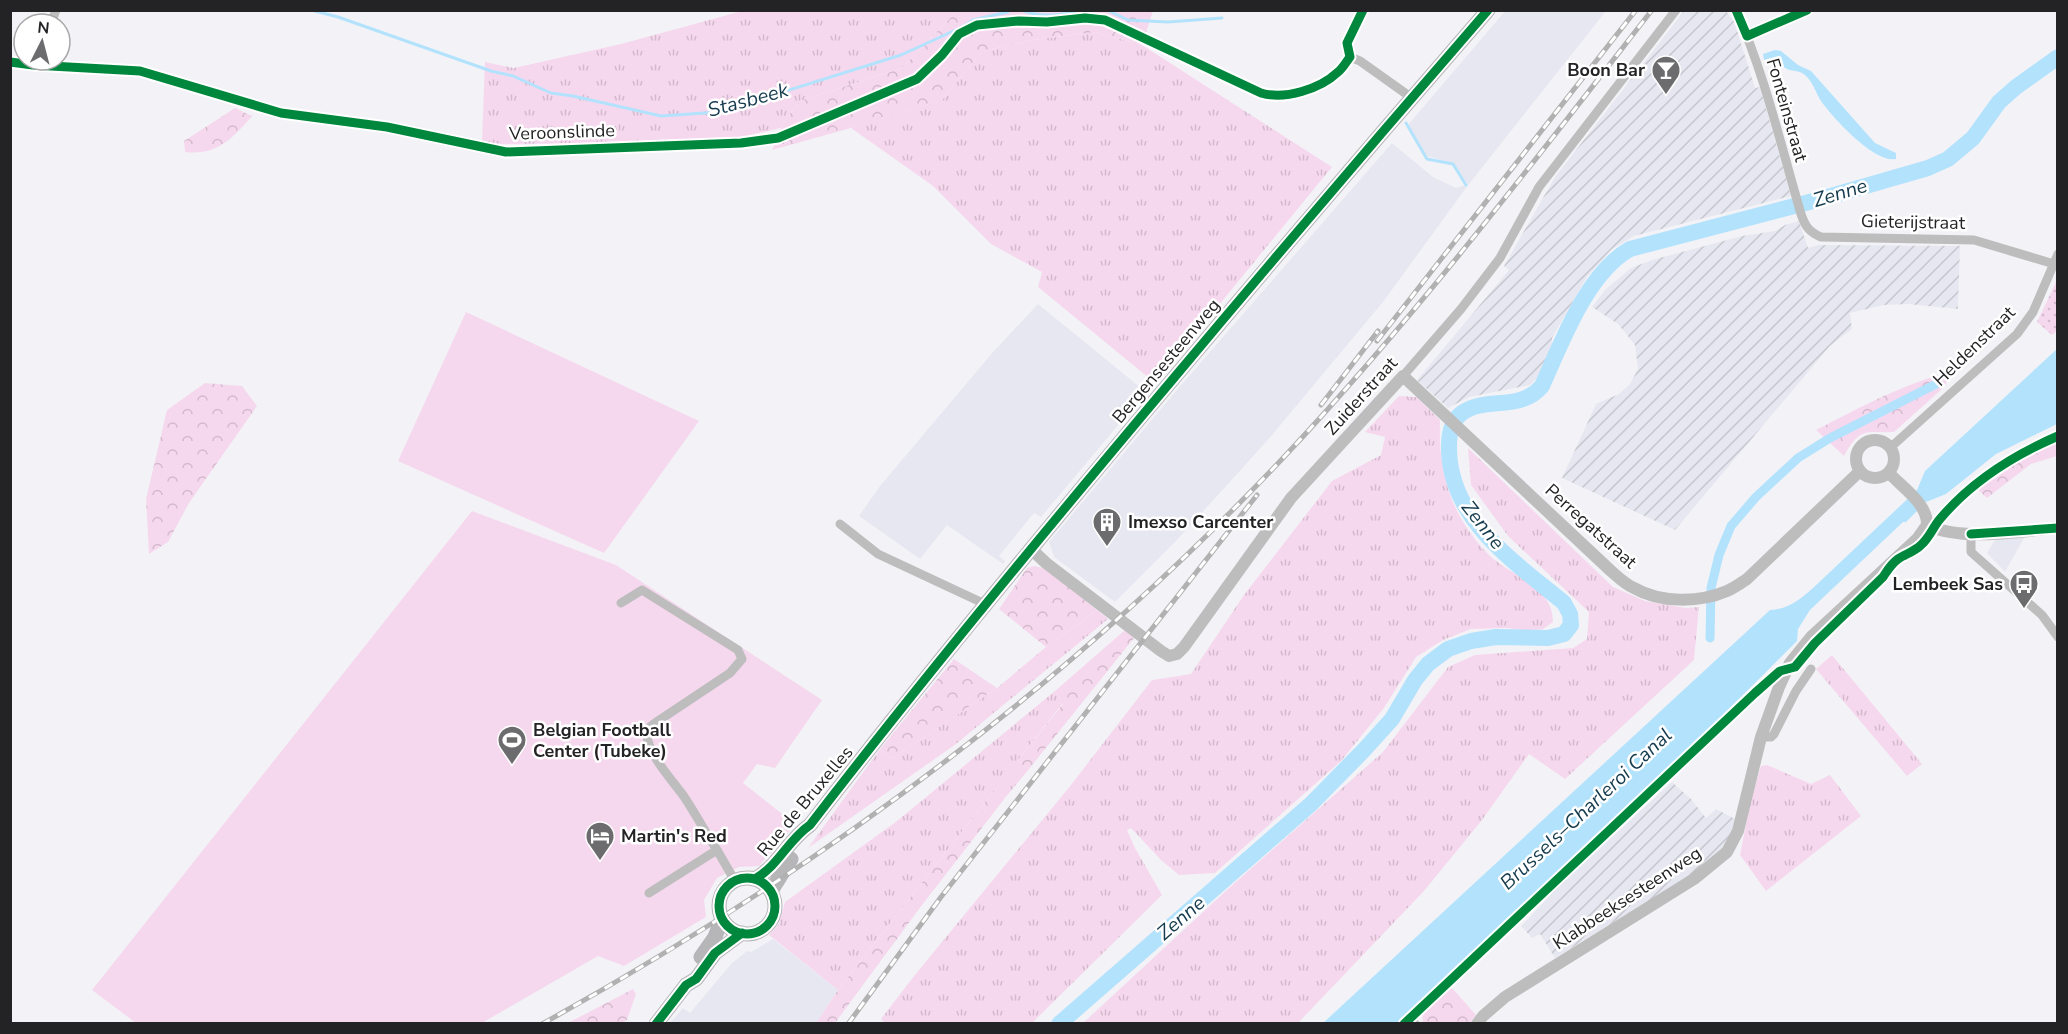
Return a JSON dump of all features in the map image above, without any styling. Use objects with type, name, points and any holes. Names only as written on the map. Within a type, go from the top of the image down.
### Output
[{"type":"main road","name":"Bergensesteenweg","points":[[876,739],[1030,548],[1488,10]]},
{"type":"main road","name":"Rue de Bruxelles","points":[[755,879],[771,868],[801,831],[810,825],[876,739]]},
{"type":"main road","name":"Rue de Bruxelles","points":[[771,891],[780,873],[807,837],[810,825]]},
{"type":"main road","name":"Rue de Bruxelles","points":[[656,1023],[686,985],[696,979],[724,944],[742,933],[758,932],[770,921],[775,906],[771,891],[764,884],[755,879],[742,879],[729,885],[721,897],[722,918],[709,948],[688,974],[686,985]]},
{"type":"main road","points":[[722,918],[734,930],[742,933]]},
{"type":"street","points":[[1364,10],[1347,43],[1350,57],[1360,61],[1412,98]]},
{"type":"street","name":"Zuiderstraat","points":[[1030,548],[1046,563],[1161,651],[1169,656],[1177,654],[1291,498],[1461,309],[1500,258],[1545,178],[1676,10]]},
{"type":"street","name":"Fonteinstraat","points":[[1736,10],[1748,36],[1795,194]]},
{"type":"street","points":[[1748,36],[1807,10]]},
{"type":"street","name":"Veroonslinde","points":[[72,65],[140,71],[281,113],[387,127],[506,152],[741,143],[778,138],[917,79],[942,55],[959,34],[977,25],[1085,18],[1105,20],[1262,93],[1275,96],[1301,92],[1323,81],[1338,73],[1350,57]]},
{"type":"street","name":"Gieterijstraat","points":[[1795,194],[1809,230],[1821,237],[1974,240],[2054,264]]},
{"type":"street","name":"Heldenstraat","points":[[1891,447],[2017,334],[2033,312],[2058,254]]},
{"type":"street","name":"Perregatstraat","points":[[1403,376],[1611,571],[1634,588],[1666,598],[1696,599],[1726,591],[1747,579],[1860,471]]},
{"type":"street","points":[[1873,440],[1880,440],[1891,447],[1895,461],[1889,473],[1882,478],[1874,478],[1860,471],[1856,458],[1861,446],[1873,440]]},
{"type":"street","points":[[1889,473],[1923,508],[1928,517],[1927,525],[1934,528],[1971,534],[2058,528]]},
{"type":"street","points":[[840,524],[878,554],[985,604]]},
{"type":"street","name":"Klabbeeksesteenweg","points":[[1477,1023],[1505,998],[1694,879],[1727,852],[1738,831],[1761,737],[1779,687],[1799,650],[1890,561],[1917,538],[1927,525]]},
{"type":"street","points":[[1971,534],[1971,552],[2042,615],[2058,637]]},
{"type":"street","points":[[621,603],[642,590],[738,650],[742,659],[730,673],[654,723],[647,733],[649,744],[661,765],[684,797],[735,881]]},
{"type":"street","points":[[1761,737],[1771,737],[1774,734],[1796,691],[1811,669]]},
{"type":"street","points":[[649,893],[717,850]]},
{"type":"shaded area","points":[[1506,10],[1606,11],[1469,184],[1383,302],[1267,441],[1177,540],[1115,602],[1054,557],[1049,542],[1176,391],[1392,143],[1433,177],[1456,188],[1468,184],[1452,163],[1427,156],[1408,125]]},
{"type":"shaded area","points":[[1684,11],[1726,11],[1734,21],[1755,88],[1760,87],[1791,196],[1634,236],[1612,249],[1587,277],[1552,338],[1552,345],[1538,377],[1530,385],[1469,397],[1448,408],[1417,380],[1509,270],[1504,266],[1555,177]]},
{"type":"shaded area","points":[[1799,221],[1808,248],[1818,245],[1960,246],[1958,309],[1908,304],[1884,305],[1850,313],[1852,329],[1830,346],[1675,530],[1562,478],[1596,404],[1619,394],[1630,384],[1638,369],[1635,345],[1618,324],[1592,307],[1605,290],[1631,268],[1652,260],[1742,236],[1775,231]]},
{"type":"shaded area","points":[[1038,304],[1146,392],[1041,517],[1034,513],[999,556],[1005,561],[1003,564],[947,525],[920,559],[859,516],[880,486],[993,352]]},
{"type":"shaded area","points":[[1996,538],[2024,538],[2005,572],[1987,553]]},
{"type":"shaded area","points":[[1672,782],[1691,799],[1706,818],[1716,809],[1737,820],[1725,847],[1709,864],[1555,958],[1540,934],[1532,938],[1521,926],[1572,873]]},
{"type":"shaded area","points":[[773,939],[838,990],[816,1023],[670,1023],[683,1008],[690,1013],[731,964],[747,951],[751,952]]},
{"type":"green space","points":[[742,11],[957,11],[902,68],[800,101],[781,128],[741,137],[590,143],[500,144],[482,141],[485,62],[514,68],[621,44]]},
{"type":"green space","points":[[957,11],[1153,11],[1142,45],[1095,32],[1033,40],[982,51],[942,100],[772,150],[784,121],[800,101],[902,68]]},
{"type":"green space","points":[[1095,32],[1142,45],[1332,167],[1155,383],[1038,287],[1042,272],[991,244],[933,186],[851,128],[942,100],[982,51],[1033,40]]},
{"type":"green space","points":[[235,108],[252,116],[231,138],[206,151],[185,152],[184,141]]},
{"type":"green space","points":[[2057,280],[2057,331],[2052,335],[2037,322]]},
{"type":"green space","points":[[466,312],[699,421],[604,553],[398,461]]},
{"type":"green space","points":[[1955,371],[1942,389],[1894,432],[1870,432],[1859,436],[1844,456],[1816,430],[1901,388]]},
{"type":"green space","points":[[205,383],[242,386],[257,406],[189,503],[168,542],[149,554],[146,499],[167,410]]},
{"type":"green space","points":[[1399,396],[1416,397],[1440,420],[1444,474],[1455,507],[1463,522],[1486,552],[1538,589],[1546,598],[1551,609],[1553,622],[1543,629],[1530,631],[1506,628],[1471,629],[1443,640],[1416,657],[1384,708],[1341,761],[1215,873],[1179,875],[1161,860],[1131,828],[1127,830],[1162,895],[1032,1023],[886,1024],[881,1019],[914,976],[1071,785],[1152,680],[1191,674],[1244,595],[1332,481],[1381,455],[1385,437],[1365,432]]},
{"type":"green space","points":[[2057,441],[2057,456],[2031,464],[1987,498],[1976,488],[2045,444]]},
{"type":"green space","points":[[1468,448],[1613,587],[1645,601],[1686,608],[1699,607],[1694,660],[1565,779],[1529,754],[1482,820],[1424,891],[1298,1023],[1083,1023],[1229,888],[1383,752],[1448,667],[1475,655],[1573,648],[1587,639],[1589,612],[1508,536],[1471,485]]},
{"type":"green space","name":"Belgian Football Center (Tubeke)","points":[[472,511],[616,565],[822,700],[775,768],[757,764],[743,783],[795,824],[759,866],[739,867],[717,878],[704,900],[706,917],[624,966],[598,956],[482,1023],[136,1023],[92,990]]},
{"type":"green space","points":[[1035,566],[1046,569],[1097,610],[1046,647],[999,609],[1027,568]]},
{"type":"green space","points":[[1097,610],[1108,619],[956,744],[808,848],[880,749],[891,759],[997,688],[1046,647]]},
{"type":"green space","points":[[1125,630],[1134,638],[1029,769],[1017,761],[1063,704],[1055,691]]},
{"type":"green space","points":[[1832,655],[1922,764],[1907,776],[1816,669]]},
{"type":"green space","points":[[954,659],[997,688],[891,759],[880,749]]},
{"type":"green space","points":[[1055,691],[1063,703],[1017,761],[1029,769],[1005,798],[995,789],[838,990],[769,935],[779,924],[785,902],[897,821]]},
{"type":"green space","points":[[1767,765],[1811,784],[1830,775],[1861,816],[1766,891],[1740,855],[1751,799],[1761,766]]},
{"type":"green space","points":[[995,789],[1005,798],[835,1023],[816,1023],[838,990]]},
{"type":"green space","points":[[1447,988],[1453,989],[1476,1015],[1470,1023],[1423,1023],[1422,1011]]},
{"type":"green space","points":[[633,989],[636,994],[627,1020],[621,1023],[568,1023]]},
{"type":"water","points":[[1775,50],[1781,51],[1798,65],[1811,71],[1875,143],[1896,153],[1896,159],[1887,159],[1877,154],[1844,128],[1821,101],[1811,82],[1803,74],[1784,67],[1777,58],[1764,60],[1763,54]]},
{"type":"water","name":"Brussels–Charleroi Canal","points":[[2057,349],[2057,424],[1996,454],[1946,494],[1926,502],[1906,522],[1903,522],[1810,610],[1798,629],[1797,641],[1674,764],[1399,1023],[1322,1024],[1770,610],[1788,606],[1813,588],[1917,490],[1925,471]]},
{"type":"waterway","name":"Stasbeek","points":[[311,10],[338,17],[491,71],[513,76],[551,93],[661,116],[719,112],[901,55],[973,20],[1008,12]]},
{"type":"waterway","name":"Stasbeek","points":[[1024,11],[1051,15],[1079,10]]},
{"type":"waterway","name":"Stasbeek","points":[[1107,10],[1128,20],[1168,22],[1222,18]]},
{"type":"waterway","name":"Zenne","points":[[1059,1024],[1311,804],[1392,719],[1415,680],[1428,664],[1448,649],[1471,641],[1496,637],[1548,638],[1564,634],[1571,625],[1570,614],[1564,603],[1506,555],[1472,517],[1460,496],[1452,472],[1449,437],[1458,416],[1471,408],[1524,399],[1542,386],[1577,310],[1601,274],[1615,260],[1630,249],[1817,200],[1928,168],[1948,159],[1973,138],[1999,102],[2058,57]]},
{"type":"waterway","name":"Stasbeek","points":[[1406,123],[1427,159],[1453,164],[1466,185]]},
{"type":"waterway","points":[[1710,638],[1711,588],[1719,555],[1731,526],[1756,497],[1798,458],[1830,438],[1938,383]]},
{"type":"railway","points":[[1377,341],[1636,10]]},
{"type":"railway","points":[[542,1024],[644,965],[743,903],[840,838],[935,769],[1027,697],[1116,620],[1202,541],[1333,404],[1473,238],[1652,10]]},
{"type":"railway","points":[[1321,405],[1378,331]]},
{"type":"railway","points":[[848,1024],[941,897],[1257,495]]},
{"type":"cycle path","points":[[10,62],[140,71],[281,113],[387,127],[506,152],[741,143],[778,138],[917,79],[942,55],[959,34],[977,25],[1019,21],[1047,22],[1085,18],[1105,20],[1261,93],[1281,95],[1302,92],[1331,78],[1350,57],[1347,43],[1363,10]]},
{"type":"cycle path","points":[[755,879],[763,874],[795,838],[810,825],[1080,489],[1488,10]]},
{"type":"cycle path","points":[[1736,10],[1747,36],[1807,10]]},
{"type":"cycle path","points":[[1404,1024],[1755,693],[1780,671],[1795,667],[1815,643],[1883,577],[1893,563],[1924,542],[1940,519],[1965,493],[2010,461],[2058,436]]},
{"type":"cycle path","points":[[1971,534],[2058,528]]},
{"type":"cycle path","points":[[747,878],[767,886],[775,906],[767,926],[747,934],[727,926],[719,906],[727,886],[747,878]]},
{"type":"cycle path","points":[[656,1024],[686,985],[696,979],[715,953],[742,933]]},
{"type":"place","name":"Boon Bar","points":[[1666,96]]},
{"type":"place","name":"Imexso Carcenter","points":[[1107,548]]},
{"type":"place","name":"Lembeek Sas","points":[[2024,610]]},
{"type":"place","name":"Belgian Football Center (Tubeke)","points":[[512,766]]},
{"type":"place","name":"Martin's Red","points":[[600,862]]}]
